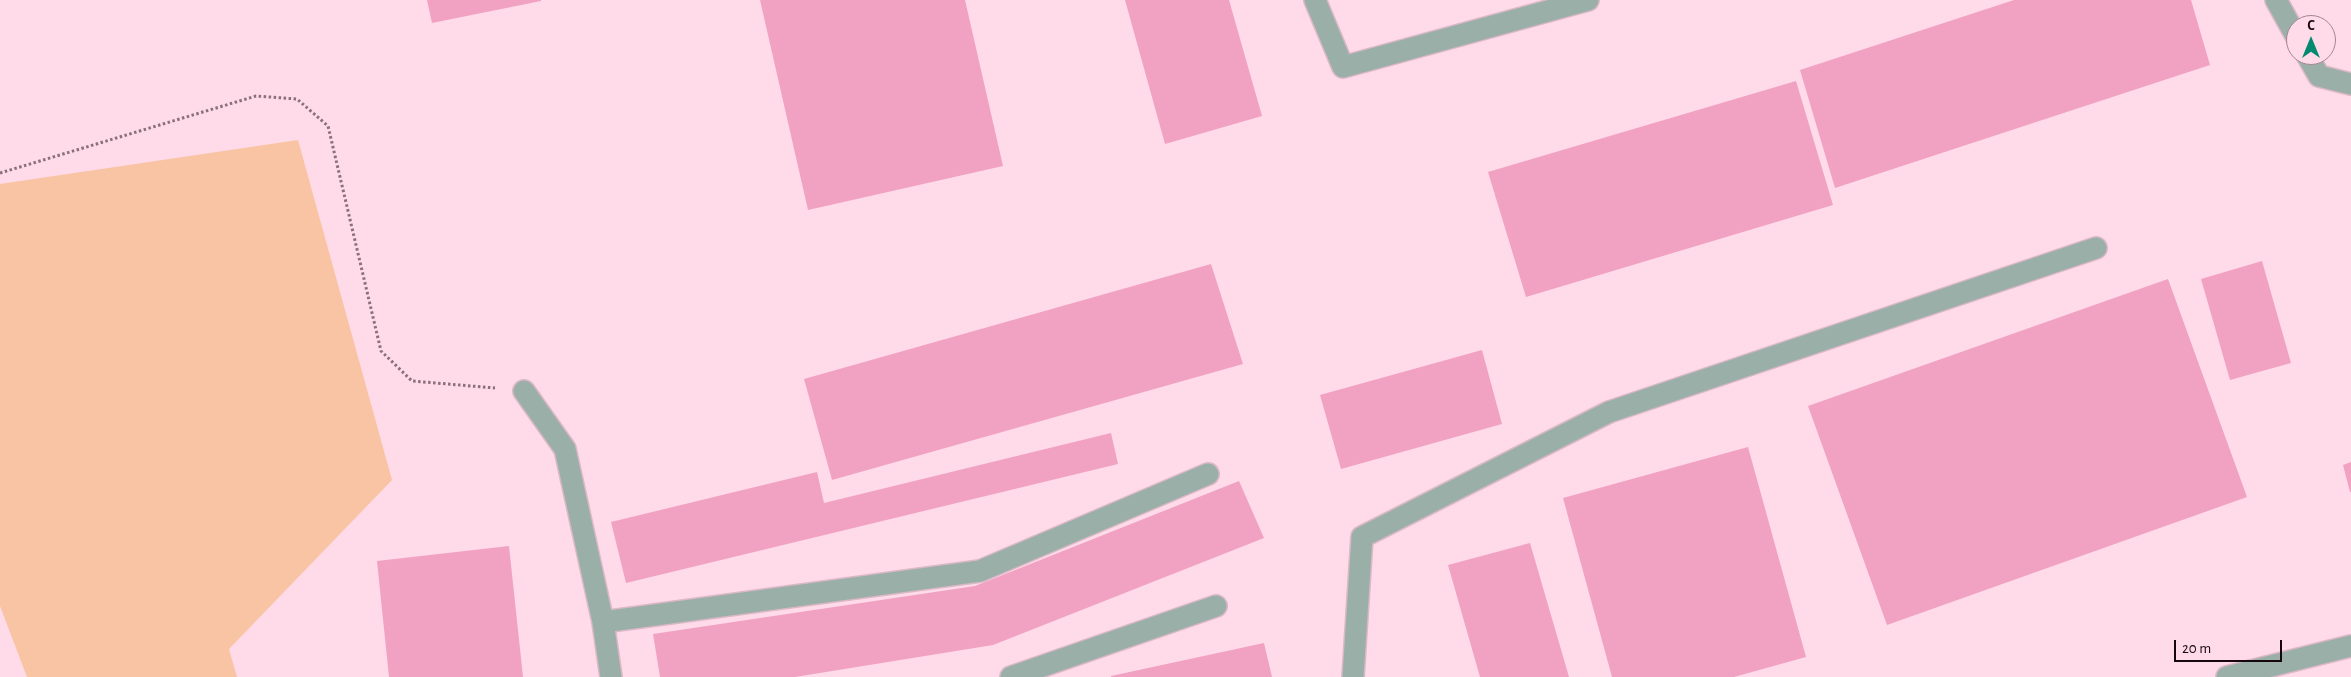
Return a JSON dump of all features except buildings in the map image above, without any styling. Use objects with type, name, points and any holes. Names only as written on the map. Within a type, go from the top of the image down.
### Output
[{"type":"lane","points":[[1315,0],[1343,68],[1588,0]]},
{"type":"lane","points":[[2276,0],[2286,18]]},
{"type":"lane","points":[[2313,65],[2319,76],[2351,84]]},
{"type":"lane","points":[[1353,677],[1362,537],[1609,412],[2096,248]]},
{"type":"lane","points":[[524,391],[565,449],[603,622],[611,677]]},
{"type":"lane","points":[[603,622],[980,571],[1208,474]]},
{"type":"lane","points":[[1011,677],[1216,606]]},
{"type":"lane","points":[[2227,677],[2351,646]]},
{"type":"path","points":[[0,173],[256,96],[297,99],[328,126],[381,351],[412,381],[524,391]]},
{"type":"shaded area","points":[[298,140],[392,480],[229,649],[237,677],[27,677],[0,606],[0,184]]}]
